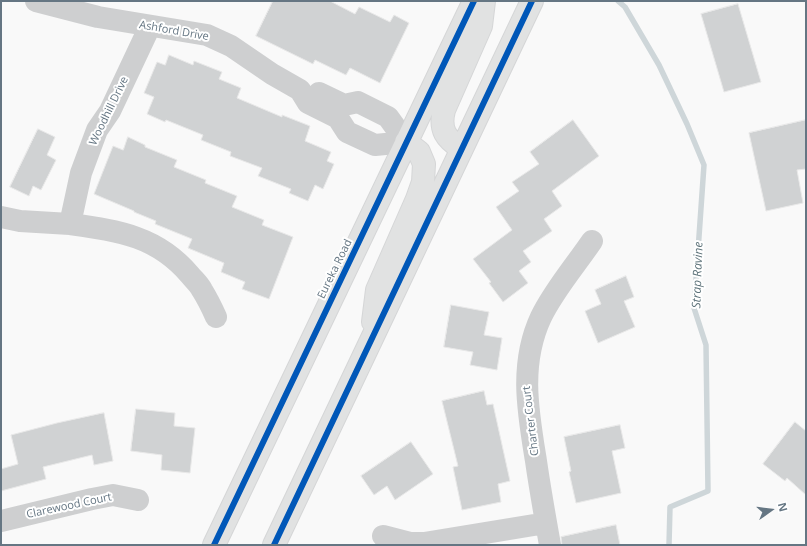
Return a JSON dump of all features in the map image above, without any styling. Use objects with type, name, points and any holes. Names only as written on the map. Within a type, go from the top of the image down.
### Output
[{"type":"main road","name":"Eureka Road","points":[[214,545],[474,1]]},
{"type":"main road","points":[[462,149],[450,141],[442,124],[442,116],[481,26],[484,1]]},
{"type":"main road","points":[[274,545],[532,1]]},
{"type":"main road","points":[[371,339],[377,290],[417,200],[423,182],[424,164],[419,152],[406,142]]},
{"type":"street","name":"Ashford Drive","points":[[36,1],[98,17],[207,35],[220,40],[243,53],[272,74],[300,90],[312,90],[341,111],[347,132],[375,145],[406,142]]},
{"type":"street","name":"Woodhill Drive","points":[[70,224],[81,173],[97,130],[110,111],[150,26]]},
{"type":"street","name":"Ashford Drive","points":[[341,111],[358,102],[388,117],[406,142]]},
{"type":"street","points":[[1,217],[92,227],[136,236],[160,248],[181,264],[201,288],[216,317]]},
{"type":"street","name":"Charter Court","points":[[550,545],[526,397],[527,367],[532,340],[541,317],[555,293],[592,242]]},
{"type":"street","name":"Clarewood Court","points":[[1,521],[113,495],[138,500]]},
{"type":"street","points":[[383,536],[410,543],[424,543],[546,523]]},
{"type":"building","points":[[273,1],[330,1],[355,14],[359,7],[390,22],[394,15],[409,23],[380,83],[350,68],[346,75],[315,60],[313,64],[256,36]]},
{"type":"building","points":[[738,4],[761,82],[724,92],[701,14]]},
{"type":"building","points":[[169,55],[193,65],[194,61],[222,72],[219,79],[241,88],[237,98],[282,117],[282,115],[310,126],[305,141],[331,152],[327,161],[334,164],[323,189],[315,185],[308,201],[289,193],[291,189],[258,176],[262,168],[230,156],[231,152],[201,140],[203,135],[147,114],[154,97],[144,93],[157,62],[165,65]]},
{"type":"building","points":[[573,120],[599,156],[552,191],[562,206],[544,219],[552,231],[523,251],[531,262],[519,271],[528,283],[503,302],[489,283],[491,282],[473,259],[512,230],[496,207],[519,191],[512,182],[539,164],[530,152]]},
{"type":"building","points":[[806,120],[806,169],[797,170],[803,203],[766,211],[749,133]]},
{"type":"building","points":[[38,129],[55,137],[47,155],[56,160],[41,190],[33,186],[29,196],[10,187]]},
{"type":"building","points":[[128,137],[145,145],[145,147],[177,160],[174,167],[206,180],[205,183],[237,196],[232,207],[264,220],[262,225],[293,237],[269,299],[242,289],[245,282],[221,272],[224,263],[188,248],[192,239],[155,224],[156,221],[94,194],[113,146],[123,150]]},
{"type":"building","points":[[626,276],[634,297],[624,301],[635,327],[598,343],[585,311],[601,304],[595,290]]},
{"type":"building","points":[[451,305],[489,312],[484,335],[502,338],[497,370],[470,365],[473,352],[444,347]]},
{"type":"building","points":[[484,391],[487,405],[493,404],[510,481],[498,484],[501,502],[462,510],[453,467],[458,466],[442,401]]},
{"type":"building","points":[[136,409],[175,413],[174,426],[195,428],[190,473],[161,470],[162,455],[131,451]]},
{"type":"building","points":[[104,413],[113,461],[94,465],[92,455],[43,467],[46,479],[1,491],[1,469],[18,464],[11,435]]},
{"type":"building","points":[[795,422],[806,431],[806,495],[787,478],[785,481],[763,464]]},
{"type":"building","points":[[620,425],[625,448],[612,451],[621,493],[576,503],[569,472],[571,471],[564,437]]},
{"type":"building","points":[[411,442],[433,474],[395,500],[387,486],[374,495],[361,476]]},
{"type":"building","points":[[616,525],[620,545],[562,545],[561,537]]},
{"type":"waterway","name":"Strap Ravine","points":[[618,1],[625,7],[659,65],[687,124],[704,165],[694,308],[706,345],[708,491],[670,507],[669,545]]},
{"type":"cycle path","points":[[214,545],[474,1]]},
{"type":"cycle path","points":[[274,545],[532,1]]}]
